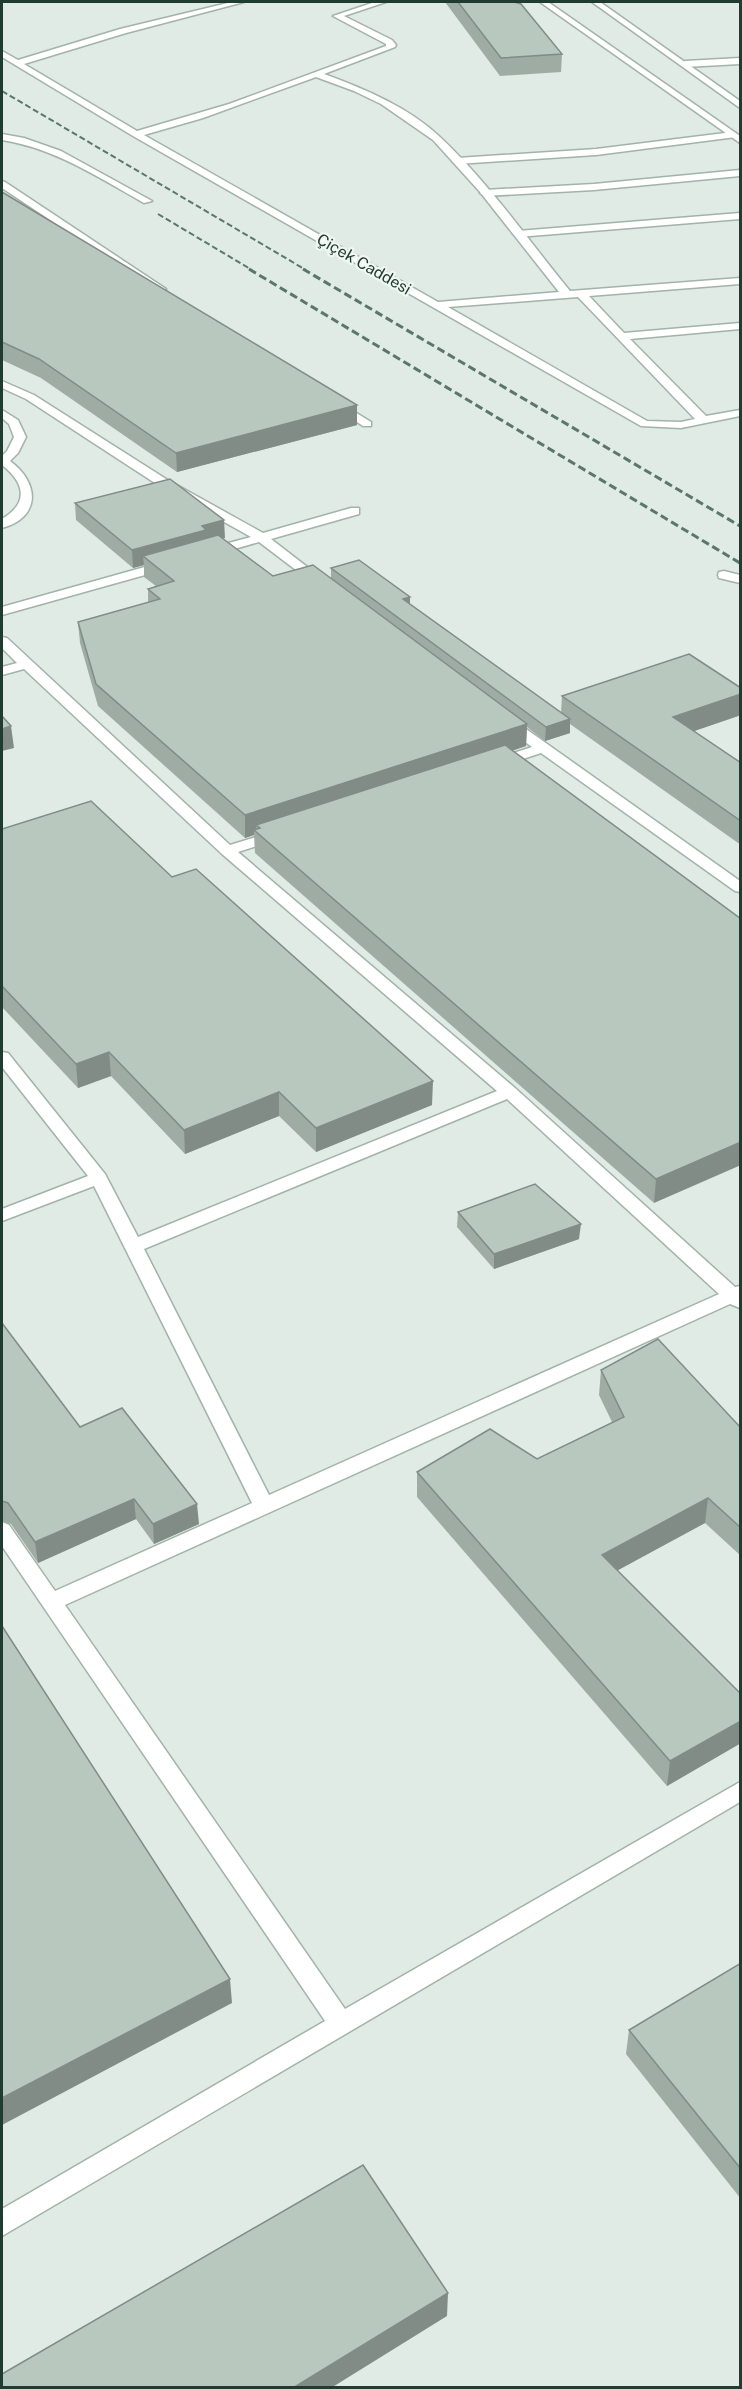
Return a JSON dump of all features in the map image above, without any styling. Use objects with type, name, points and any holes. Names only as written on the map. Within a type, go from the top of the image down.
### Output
[{"type":"street","points":[[2,3],[7,2]]},
{"type":"street","points":[[17,63],[123,31],[240,2]]},
{"type":"street","points":[[136,134],[232,108],[315,74],[391,47],[390,42],[337,16],[382,2]]},
{"type":"street","points":[[544,2],[737,138]]},
{"type":"street","points":[[596,2],[741,105]]},
{"type":"street","name":"Çiçek Caddesi","points":[[2,54],[136,134],[645,424],[681,425],[741,413]]},
{"type":"street","points":[[686,64],[741,60]]},
{"type":"street","points":[[315,74],[357,89],[396,109],[436,138],[485,193],[567,295]]},
{"type":"street","points":[[2,137],[26,140],[45,147],[147,201]]},
{"type":"street","points":[[457,161],[597,152],[737,138]]},
{"type":"street","points":[[485,193],[594,187],[741,173]]},
{"type":"street","points":[[2,184],[170,295]]},
{"type":"street","points":[[518,234],[741,216]]},
{"type":"street","points":[[436,305],[741,281]]},
{"type":"street","points":[[581,294],[704,421]]},
{"type":"street","points":[[622,336],[741,326]]},
{"type":"street","points":[[2,384],[30,397],[162,482],[262,538],[337,594]]},
{"type":"street","points":[[327,398],[367,424]]},
{"type":"street","points":[[2,413],[14,422],[20,437],[12,453],[2,460],[22,477],[28,493],[20,512],[2,524]]},
{"type":"street","points":[[2,610],[355,512]]},
{"type":"street","points":[[724,575],[741,579]]},
{"type":"street","points":[[2,641],[227,851],[509,1092],[738,1297],[51,1602]]},
{"type":"street","points":[[2,671],[27,664]]},
{"type":"street","points":[[495,713],[741,888]]},
{"type":"street","points":[[486,766],[542,748]]},
{"type":"street","points":[[227,851],[294,829]]},
{"type":"street","points":[[2,1057],[99,1178],[264,1506]]},
{"type":"street","points":[[134,1246],[509,1092]]},
{"type":"street","points":[[2,1215],[99,1178]]},
{"type":"street","points":[[2,1530],[341,2024]]},
{"type":"street","points":[[2,2223],[741,1791]]},
{"type":"building","points":[[458,2],[521,4],[562,54],[501,58]]},
{"type":"building","points":[[2,192],[357,405],[176,453],[39,359],[2,342]]},
{"type":"building","points":[[170,479],[224,520],[202,526],[206,530],[132,550],[75,503]]},
{"type":"building","points":[[218,535],[273,576],[313,565],[527,724],[245,815],[96,684],[78,622],[160,599],[148,589],[174,581],[143,556]]},
{"type":"building","points":[[359,560],[410,597],[403,599],[570,719],[546,727],[331,568]]},
{"type":"building","points":[[689,654],[741,688],[741,694],[673,717],[741,763],[741,821],[562,696]]},
{"type":"building","points":[[2,716],[11,726],[2,729]]},
{"type":"building","points":[[505,745],[741,919],[741,1142],[656,1179],[254,830],[260,828],[256,825]]},
{"type":"building","points":[[91,801],[172,877],[196,869],[433,1081],[316,1128],[279,1092],[184,1130],[109,1052],[76,1064],[2,986],[2,829]]},
{"type":"building","points":[[535,1184],[581,1224],[494,1254],[458,1212]]},
{"type":"building","points":[[2,1323],[80,1427],[122,1408],[197,1504],[153,1524],[134,1499],[35,1542],[8,1503],[2,1501]]},
{"type":"building","points":[[658,1339],[741,1428],[741,1528],[708,1498],[602,1555],[741,1694],[741,1721],[670,1761],[417,1472],[490,1429],[537,1459],[624,1417],[601,1370]]},
{"type":"building","points":[[2,1626],[230,1979],[2,2098]]},
{"type":"building","points":[[741,1963],[741,2169],[629,2030]]},
{"type":"building","points":[[363,2165],[448,2293],[293,2388],[2,2388],[2,2374]]},
{"type":"railway","points":[[2,91],[306,270]]},
{"type":"railway","points":[[158,214],[252,270]]},
{"type":"railway","points":[[249,269],[740,563]]},
{"type":"railway","points":[[303,269],[740,526]]}]
